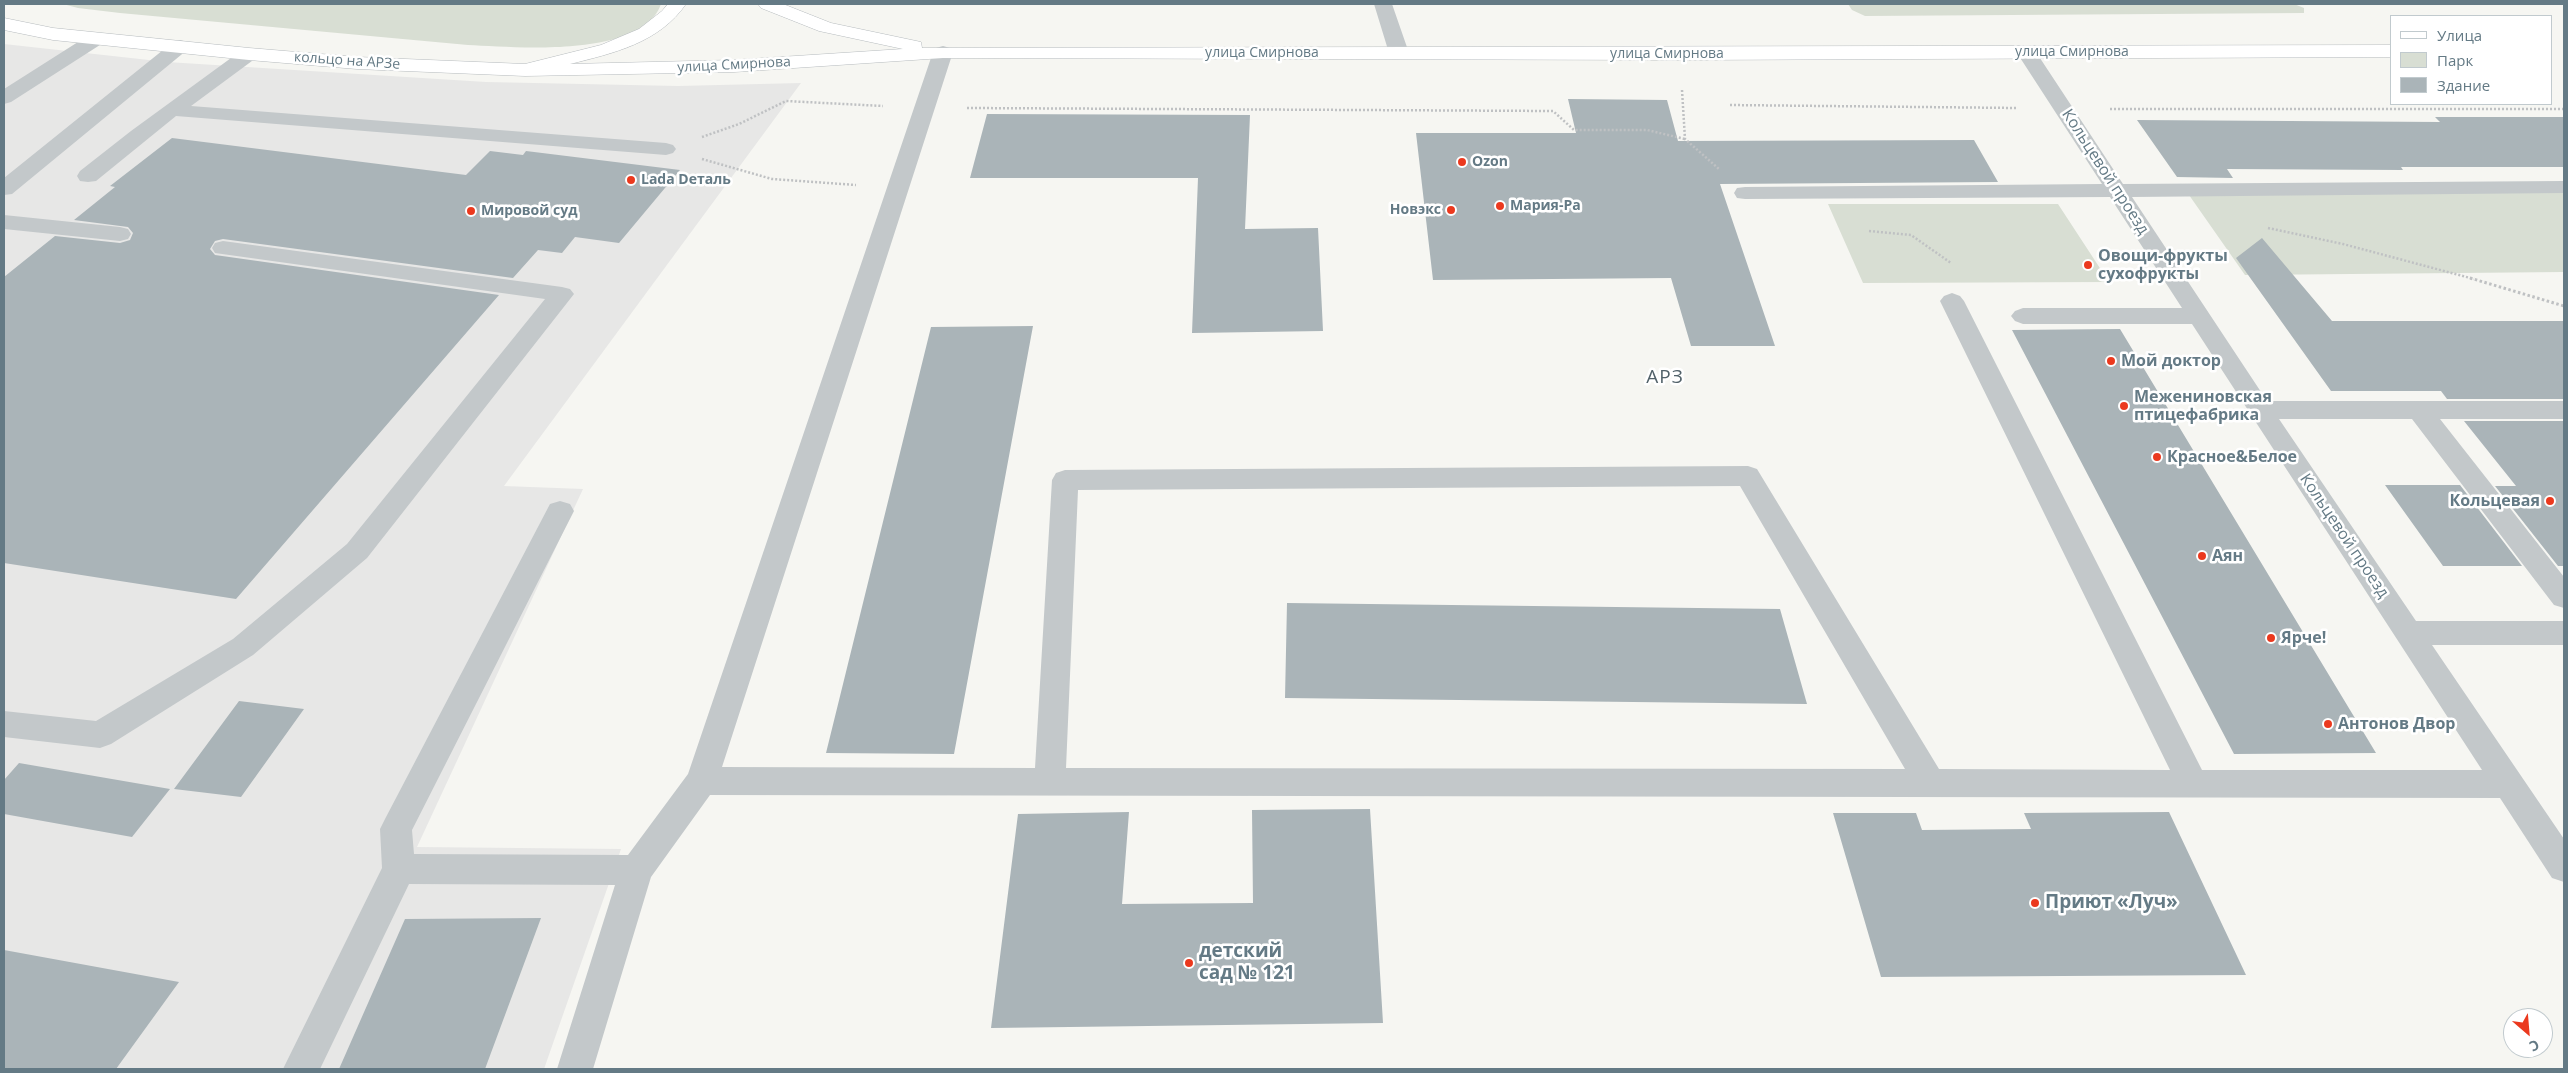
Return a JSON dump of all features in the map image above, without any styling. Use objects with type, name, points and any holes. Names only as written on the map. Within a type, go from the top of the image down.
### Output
[{"type":"main road","name":"кольцо на АРЗе","points":[[4,24],[22,19],[52,34],[249,54],[357,63],[525,70],[608,50],[646,33],[669,15],[678,4]]},
{"type":"main road","name":"улица Смирнова","points":[[767,4],[826,27],[943,52]]},
{"type":"main road","name":"улица Смирнова","points":[[525,70],[618,71],[851,59],[943,52],[2027,53],[2390,51]]},
{"type":"street","points":[[1383,4],[1400,53]]},
{"type":"street","points":[[4,98],[96,39]]},
{"type":"street","points":[[4,189],[180,46]]},
{"type":"street","points":[[575,1069],[636,870],[702,781],[943,52]]},
{"type":"street","name":"Кольцевой проезд","points":[[2027,53],[2260,410],[2564,867]]},
{"type":"street","points":[[88,176],[171,110],[249,54]]},
{"type":"street","points":[[171,110],[666,149]]},
{"type":"street","points":[[1745,193],[2564,187]]},
{"type":"street","points":[[4,222],[120,234]]},
{"type":"street","points":[[4,724],[100,735],[243,647],[357,551],[562,294],[223,248]]},
{"type":"street","points":[[1952,301],[2193,784]]},
{"type":"street","points":[[2023,316],[2198,316]]},
{"type":"street","points":[[2260,410],[2564,410]]},
{"type":"street","points":[[2420,411],[2564,597]]},
{"type":"street","points":[[1050,782],[1065,480],[1748,476],[1931,784]]},
{"type":"street","points":[[301,1069],[398,870],[396,829],[560,510]]},
{"type":"street","points":[[2409,633],[2564,633]]},
{"type":"street","points":[[702,781],[2510,784]]},
{"type":"street","points":[[398,870],[636,870]]},
{"type":"path","points":[[666,149],[739,124],[786,101],[924,108],[1553,111],[1574,130],[1647,130],[1686,139]]},
{"type":"path","points":[[1730,105],[2064,109],[2564,109]]},
{"type":"path","points":[[666,149],[772,179],[897,188]]},
{"type":"path","points":[[2260,227],[2317,237],[2410,260],[2564,306]]},
{"type":"shaded area","points":[[4,44],[167,62],[486,82],[678,86],[801,83],[504,486],[583,489],[417,847],[621,849],[544,1069],[4,1069]]},
{"type":"green space","points":[[63,4],[661,4],[649,22],[629,34],[604,42],[575,46],[515,47],[468,45],[120,13],[78,8]]},
{"type":"green space","points":[[1848,4],[2294,4],[2304,8],[2304,13],[1865,16],[1852,10]]},
{"type":"green space","points":[[2564,191],[2564,272],[2245,275],[2189,195]]},
{"type":"green space","points":[[1828,204],[2058,204],[2109,282],[1863,283]]},
{"type":"building","points":[[1568,99],[1667,100],[1678,141],[1974,140],[1998,182],[1720,184],[1775,346],[1691,346],[1671,278],[1433,280],[1416,133],[1576,133]]},
{"type":"building","points":[[987,114],[1250,115],[1245,229],[1318,228],[1323,331],[1192,333],[1198,178],[970,178]]},
{"type":"building","points":[[2435,117],[2564,117],[2564,167],[2401,167],[2403,170],[2227,169],[2233,178],[2177,177],[2137,120],[2440,122]]},
{"type":"building","points":[[172,138],[466,175],[490,151],[523,155],[526,151],[680,170],[619,243],[575,237],[562,253],[538,250],[513,278],[223,239],[215,241],[210,249],[215,255],[499,295],[236,599],[4,563],[4,277],[55,236],[120,243],[130,240],[133,233],[128,227],[74,220],[115,187],[110,186]]},
{"type":"building","points":[[2262,238],[2332,321],[2564,321],[2564,399],[2447,399],[2441,391],[2331,391],[2236,258]]},
{"type":"building","points":[[1033,326],[954,754],[826,753],[931,327]]},
{"type":"building","points":[[2120,329],[2376,753],[2234,754],[2012,330]]},
{"type":"building","points":[[2464,421],[2564,421],[2564,566],[2558,566],[2495,486],[2516,486]]},
{"type":"building","points":[[2385,485],[2460,485],[2522,566],[2443,566]]},
{"type":"building","points":[[1287,603],[1780,609],[1807,704],[1285,698]]},
{"type":"building","points":[[239,701],[304,709],[241,797],[174,789]]},
{"type":"building","points":[[19,763],[170,789],[132,837],[4,814],[4,780]]},
{"type":"building","name":"детский сад № 121","points":[[1370,809],[1383,1023],[991,1028],[1018,814],[1129,812],[1122,904],[1253,903],[1252,810]]},
{"type":"building","name":"Приют «Луч»","points":[[2169,812],[2246,975],[1881,977],[1833,813],[1916,813],[1922,830],[2031,829],[2024,813]]},
{"type":"building","points":[[541,918],[485,1069],[339,1069],[405,919]]},
{"type":"building","points":[[4,950],[179,982],[116,1069],[4,1069]]},
{"type":"place","name":"Ozon","points":[[1462,162]]},
{"type":"place","name":"Lada Dеталь","points":[[631,180]]},
{"type":"place","name":"Мария-Ра","points":[[1500,206]]},
{"type":"place","name":"Новэкс","points":[[1451,210]]},
{"type":"place","name":"Мировой суд","points":[[471,211]]},
{"type":"place","name":"Овощи-фрукты сухофрукты","points":[[2088,265]]},
{"type":"place","name":"Мой доктор","points":[[2111,361]]},
{"type":"place","name":"Межениновская птицефабрика","points":[[2124,406]]},
{"type":"place","name":"Красное&Белое","points":[[2157,457]]},
{"type":"place","name":"Кольцевая","points":[[2550,501]]},
{"type":"place","name":"Аян","points":[[2202,556]]},
{"type":"place","name":"Ярче!","points":[[2271,638]]},
{"type":"place","name":"Антонов Двор","points":[[2328,724]]},
{"type":"place","name":"Приют «Луч»","points":[[2035,903]]},
{"type":"place","name":"детский сад № 121","points":[[1189,963]]},
{"type":"district","name":"АРЗ","points":[[1665,378]]}]
